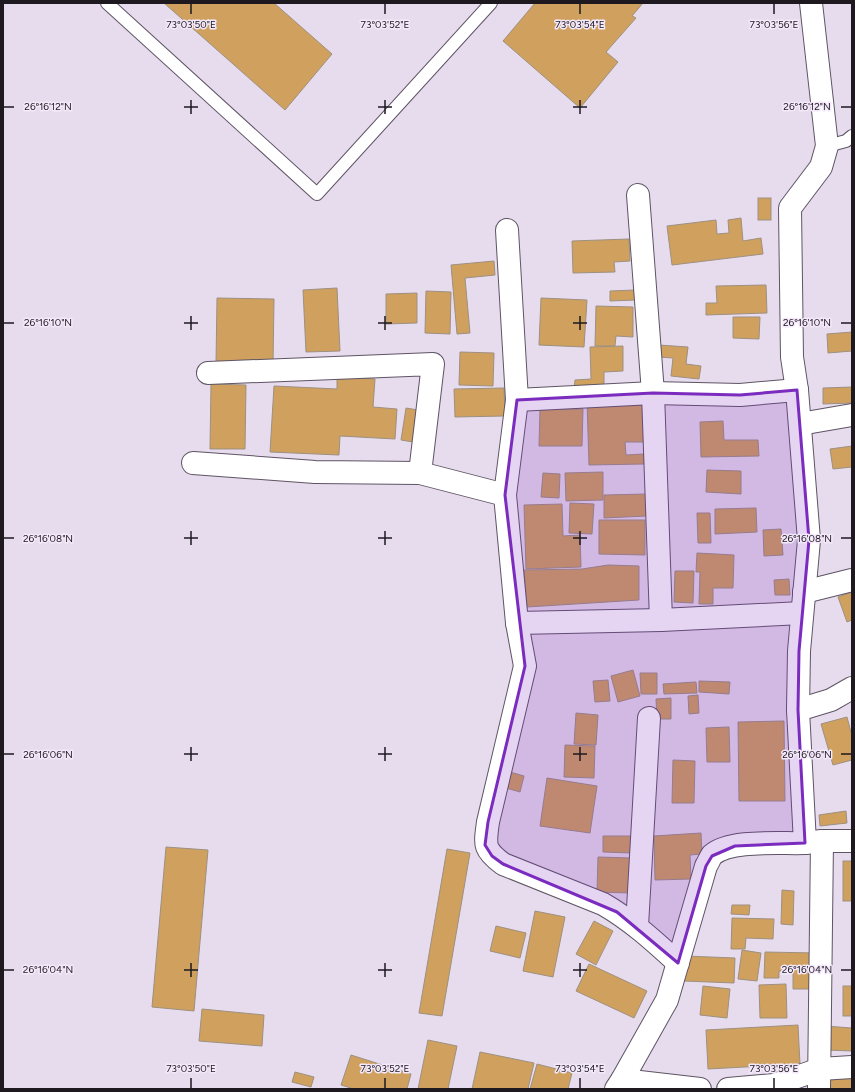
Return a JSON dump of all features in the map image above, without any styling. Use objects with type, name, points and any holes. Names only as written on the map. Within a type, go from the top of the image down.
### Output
[{"type":"street","points":[[811,3],[827,146],[821,167],[790,208],[792,357],[797,390],[810,540],[803,602],[798,710],[814,842],[820,1079]]},
{"type":"street","points":[[638,196],[653,394],[661,620]]},
{"type":"street","points":[[507,230],[516,400],[505,495],[517,622],[525,666],[488,822],[485,845],[492,856],[503,864],[603,904],[637,926],[678,963]]},
{"type":"street","points":[[208,373],[433,364],[420,473]]},
{"type":"street","points":[[516,400],[653,394],[740,395],[797,390]]},
{"type":"street","points":[[800,424],[852,415]]},
{"type":"street","points":[[193,463],[314,472],[420,473],[505,495]]},
{"type":"street","points":[[517,622],[661,620],[803,602],[852,580]]},
{"type":"street","points":[[798,710],[831,700],[852,688]]},
{"type":"street","points":[[637,926],[649,718]]},
{"type":"street","points":[[700,1089],[619,1084],[667,1000],[706,866],[712,856],[722,850],[735,846],[852,841]]},
{"type":"street","points":[[728,1089],[820,1079],[852,1067]]},
{"type":"lane","points":[[107,3],[317,194],[491,3]]},
{"type":"lane","points":[[827,146],[846,141],[852,136]]},
{"type":"highlighted area","points":[[797,390],[809,540],[799,651],[798,710],[805,843],[735,846],[712,856],[706,866],[678,963],[617,912],[503,864],[492,856],[485,845],[488,822],[525,666],[505,495],[517,400],[653,393],[740,395]]},
{"type":"building","points":[[164,3],[274,3],[332,54],[285,110]]},
{"type":"building","points":[[535,3],[643,3],[632,16],[636,18],[606,52],[618,62],[580,108],[503,41]]},
{"type":"building","points":[[758,198],[771,198],[771,220],[758,220]]},
{"type":"building","points":[[741,218],[743,241],[761,238],[763,254],[672,265],[667,226],[716,220],[717,234],[729,233],[728,220]]},
{"type":"building","points":[[629,239],[630,261],[614,262],[615,272],[573,273],[572,241]]},
{"type":"building","points":[[494,261],[495,275],[465,278],[470,333],[457,334],[451,265]]},
{"type":"building","points":[[766,285],[767,313],[706,315],[706,303],[717,303],[716,286]]},
{"type":"building","points":[[337,288],[340,351],[306,352],[303,290]]},
{"type":"building","points":[[635,290],[636,300],[610,301],[610,291]]},
{"type":"building","points":[[426,291],[451,292],[450,334],[425,333]]},
{"type":"building","points":[[417,293],[417,323],[386,324],[386,294]]},
{"type":"building","points":[[217,298],[274,299],[273,364],[216,363]]},
{"type":"building","points":[[541,298],[587,300],[584,347],[539,345]]},
{"type":"building","points":[[596,306],[633,307],[633,337],[616,336],[615,346],[595,346]]},
{"type":"building","points":[[733,317],[760,317],[759,339],[733,338]]},
{"type":"building","points":[[852,332],[852,351],[828,353],[827,334]]},
{"type":"building","points":[[659,345],[688,347],[686,364],[701,366],[699,379],[671,376],[673,358],[658,357]]},
{"type":"building","points":[[623,346],[623,371],[604,372],[604,386],[574,388],[575,380],[591,379],[590,347]]},
{"type":"building","points":[[460,352],[494,353],[493,386],[459,385]]},
{"type":"building","points":[[337,377],[375,379],[373,407],[397,409],[395,439],[340,436],[339,455],[270,452],[274,386],[337,389]]},
{"type":"building","points":[[211,384],[246,385],[245,449],[210,449]]},
{"type":"building","points":[[852,387],[852,403],[823,404],[823,388]]},
{"type":"building","points":[[504,388],[505,416],[455,417],[454,389]]},
{"type":"building","points":[[649,400],[650,442],[625,442],[626,455],[644,454],[644,464],[589,465],[587,401]]},
{"type":"building","points":[[406,408],[418,410],[413,442],[401,440]]},
{"type":"building","points":[[540,409],[583,409],[582,446],[539,446]]},
{"type":"building","points":[[723,421],[724,440],[758,440],[759,456],[701,457],[700,422]]},
{"type":"building","points":[[852,446],[852,467],[833,469],[830,449]]},
{"type":"building","points":[[707,470],[741,471],[741,494],[706,492]]},
{"type":"building","points":[[603,472],[603,500],[566,501],[565,473]]},
{"type":"building","points":[[543,473],[560,474],[559,498],[541,497]]},
{"type":"building","points":[[646,494],[647,516],[604,518],[604,495]]},
{"type":"building","points":[[570,503],[594,504],[592,534],[569,533]]},
{"type":"building","points":[[562,504],[563,536],[580,535],[581,567],[526,569],[524,505]]},
{"type":"building","points":[[756,508],[757,532],[715,534],[715,509]]},
{"type":"building","points":[[697,513],[710,513],[711,543],[698,543]]},
{"type":"building","points":[[599,520],[645,520],[645,555],[599,554]]},
{"type":"building","points":[[781,529],[783,555],[764,556],[763,530]]},
{"type":"building","points":[[697,553],[734,555],[733,588],[713,588],[713,604],[699,604],[700,572],[696,572]]},
{"type":"building","points":[[608,565],[639,566],[639,600],[527,607],[524,570],[582,569]]},
{"type":"building","points":[[675,571],[694,571],[693,603],[674,602]]},
{"type":"building","points":[[789,579],[790,595],[775,595],[774,580]]},
{"type":"building","points":[[852,592],[852,620],[847,622],[838,597]]},
{"type":"building","points":[[633,670],[640,696],[618,702],[611,676]]},
{"type":"building","points":[[640,673],[657,673],[657,694],[641,694]]},
{"type":"building","points":[[608,680],[610,701],[595,702],[593,681]]},
{"type":"building","points":[[699,681],[730,682],[729,694],[699,692]]},
{"type":"building","points":[[696,682],[697,693],[664,694],[663,684]]},
{"type":"building","points":[[698,695],[699,713],[689,714],[688,696]]},
{"type":"building","points":[[671,698],[671,719],[657,719],[656,699]]},
{"type":"building","points":[[576,713],[598,715],[596,745],[574,744]]},
{"type":"building","points":[[847,717],[852,736],[852,760],[833,765],[821,724]]},
{"type":"building","points":[[784,721],[785,801],[739,801],[738,722]]},
{"type":"building","points":[[729,727],[730,762],[707,762],[706,728]]},
{"type":"building","points":[[565,745],[595,746],[594,778],[564,777]]},
{"type":"building","points":[[673,760],[695,761],[694,803],[672,803]]},
{"type":"building","points":[[510,772],[524,776],[520,792],[506,788]]},
{"type":"building","points":[[547,778],[597,786],[590,833],[540,826]]},
{"type":"building","points":[[846,811],[847,823],[820,826],[819,815]]},
{"type":"building","points":[[701,833],[702,854],[690,855],[691,879],[655,880],[654,836]]},
{"type":"building","points":[[603,836],[632,836],[631,853],[603,852]]},
{"type":"building","points":[[166,847],[208,850],[194,1011],[152,1007]]},
{"type":"building","points":[[447,849],[470,853],[442,1016],[419,1013]]},
{"type":"building","points":[[598,857],[631,858],[630,893],[597,892]]},
{"type":"building","points":[[843,861],[852,861],[852,901],[843,901]]},
{"type":"building","points":[[782,890],[794,891],[793,925],[781,924]]},
{"type":"building","points":[[732,905],[750,905],[749,915],[731,914]]},
{"type":"building","points":[[535,911],[565,917],[553,977],[523,971]]},
{"type":"building","points":[[732,918],[774,919],[773,939],[746,938],[745,949],[731,949]]},
{"type":"building","points":[[594,921],[613,931],[596,965],[576,954]]},
{"type":"building","points":[[496,926],[526,933],[520,958],[490,951]]},
{"type":"building","points":[[742,950],[761,953],[757,981],[738,979]]},
{"type":"building","points":[[765,952],[816,953],[815,989],[793,989],[793,971],[779,971],[779,978],[764,978]]},
{"type":"building","points":[[685,956],[735,958],[734,983],[684,981]]},
{"type":"building","points":[[589,964],[647,991],[634,1018],[576,991]]},
{"type":"building","points":[[786,984],[787,1018],[760,1018],[759,985]]},
{"type":"building","points":[[703,986],[730,989],[727,1018],[700,1015]]},
{"type":"building","points":[[843,986],[852,986],[852,1016],[843,1016]]},
{"type":"building","points":[[202,1009],[264,1015],[262,1046],[199,1041]]},
{"type":"building","points":[[798,1025],[800,1064],[708,1069],[706,1030]]},
{"type":"building","points":[[825,1026],[852,1028],[852,1051],[825,1050]]},
{"type":"building","points":[[428,1040],[457,1046],[448,1089],[418,1089]]},
{"type":"building","points":[[480,1052],[534,1063],[528,1089],[472,1089]]},
{"type":"building","points":[[351,1055],[411,1074],[407,1089],[354,1089],[341,1085]]},
{"type":"building","points":[[537,1064],[572,1073],[568,1089],[530,1089]]},
{"type":"building","points":[[295,1072],[314,1077],[311,1087],[292,1082]]},
{"type":"building","points":[[826,1073],[852,1073],[852,1089],[826,1089]]}]
